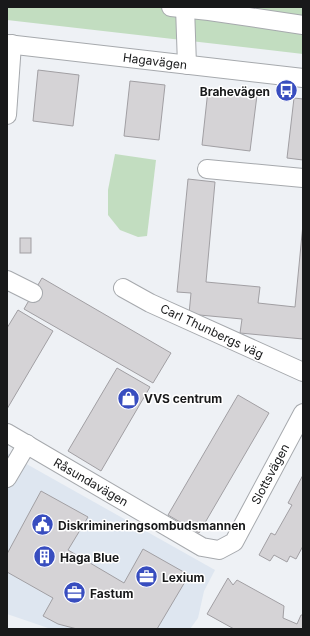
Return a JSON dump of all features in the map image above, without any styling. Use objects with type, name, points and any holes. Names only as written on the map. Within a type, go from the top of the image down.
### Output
[{"type":"street","points":[[187,65],[180,7],[303,25]]},
{"type":"street","points":[[7,115],[10,44]]},
{"type":"street","name":"Hagavägen","points":[[10,44],[303,78]]},
{"type":"street","points":[[207,169],[303,178]]},
{"type":"street","points":[[7,280],[34,293]]},
{"type":"street","name":"Carl Thunbergs väg","points":[[123,288],[155,305],[303,372]]},
{"type":"street","name":"Slottsvägen","points":[[219,550],[234,542],[303,413]]},
{"type":"street","name":"Råsundavägen","points":[[7,433],[202,547],[219,550]]},
{"type":"street","points":[[7,478],[27,444]]},
{"type":"shaded area","points":[[7,453],[215,570],[204,591],[198,618],[190,629],[51,629],[7,614]]},
{"type":"green space","points":[[7,7],[303,7],[303,54],[7,20]]},
{"type":"green space","points":[[115,154],[156,160],[147,236],[138,237],[120,230],[108,215],[108,190]]},
{"type":"building","points":[[38,70],[79,75],[73,126],[33,121]]},
{"type":"building","points":[[130,81],[165,85],[159,140],[124,136]]},
{"type":"building","points":[[208,90],[257,95],[250,151],[202,145]]},
{"type":"building","points":[[294,98],[303,99],[303,160],[287,158]]},
{"type":"building","points":[[188,179],[215,182],[206,282],[260,287],[258,303],[295,307],[303,224],[303,339],[240,333],[242,319],[189,314],[191,293],[177,292]]},
{"type":"building","points":[[20,238],[31,238],[31,253],[20,253]]},
{"type":"building","points":[[42,278],[171,353],[153,383],[24,309]]},
{"type":"building","points":[[18,310],[53,331],[7,409],[7,328]]},
{"type":"building","points":[[117,368],[150,387],[101,471],[68,451]]},
{"type":"building","points":[[238,395],[269,413],[199,533],[168,515]]},
{"type":"building","points":[[303,475],[303,546],[296,559],[290,556],[287,562],[274,555],[270,561],[259,555],[271,533],[275,535],[292,505],[288,503]]},
{"type":"building","name":"Haga Blue","points":[[41,491],[88,517],[68,550],[124,583],[143,549],[189,575],[157,629],[77,629],[58,624],[43,616],[53,598],[7,572],[7,554]]},
{"type":"building","points":[[228,578],[233,585],[237,580],[284,606],[283,618],[297,624],[301,615],[303,615],[303,629],[234,629],[207,614]]},
{"type":"place","name":"Brahevägen","points":[[286,91]]},
{"type":"place","name":"VVS centrum","points":[[128,398]]},
{"type":"place","name":"Diskrimineringsombudsmannen","points":[[43,525]]},
{"type":"place","name":"Haga Blue","points":[[44,557]]},
{"type":"place","name":"Lexium","points":[[146,577]]},
{"type":"place","name":"Fastum","points":[[75,593]]}]
